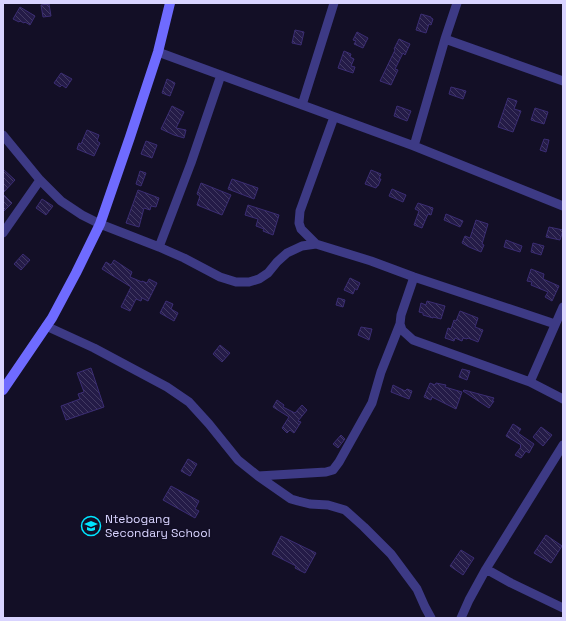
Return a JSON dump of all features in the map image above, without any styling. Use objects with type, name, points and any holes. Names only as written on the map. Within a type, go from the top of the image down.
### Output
[{"type":"street","points":[[3,390],[52,318],[100,224],[158,52],[170,3]]},
{"type":"street","points":[[302,105],[334,3]]},
{"type":"street","points":[[414,146],[457,3]]},
{"type":"street","points":[[445,39],[563,81]]},
{"type":"street","points":[[158,52],[414,146],[563,206]]},
{"type":"street","points":[[159,247],[222,75]]},
{"type":"street","points":[[316,244],[301,229],[299,223],[300,211],[334,117]]},
{"type":"street","points":[[3,135],[40,180],[61,201],[82,215],[100,224],[184,258],[220,278],[236,282],[249,282],[260,279],[268,273],[287,253],[302,246],[316,244],[371,261],[414,277],[555,324]]},
{"type":"street","points":[[3,233],[40,180]]},
{"type":"street","points":[[258,476],[326,472],[333,470],[372,403],[381,372],[400,324],[401,315],[414,277]]},
{"type":"street","points":[[530,382],[563,307]]},
{"type":"street","points":[[400,324],[402,330],[413,340],[530,382],[563,399]]},
{"type":"street","points":[[46,326],[94,348],[167,387],[189,402],[238,460],[258,476],[291,498],[310,504],[328,505],[345,510],[391,554],[417,589],[431,618]]},
{"type":"street","points":[[462,618],[469,600],[486,569],[563,445]]},
{"type":"street","points":[[486,569],[563,608]]},
{"type":"building","points":[[49,4],[51,16],[43,17],[41,5]]},
{"type":"building","points":[[20,7],[35,16],[30,25],[13,19]]},
{"type":"building","points":[[421,14],[433,19],[431,25],[429,24],[426,33],[416,30]]},
{"type":"building","points":[[295,30],[304,32],[301,45],[292,43]]},
{"type":"building","points":[[357,32],[368,38],[363,48],[354,44],[356,41],[353,40]]},
{"type":"building","points":[[399,39],[410,44],[405,55],[403,53],[395,69],[398,70],[391,85],[380,81]]},
{"type":"building","points":[[344,51],[351,54],[350,57],[354,59],[351,66],[355,67],[353,73],[338,68]]},
{"type":"building","points":[[61,73],[72,79],[66,88],[62,85],[60,87],[54,83]]},
{"type":"building","points":[[167,79],[175,83],[170,96],[162,93]]},
{"type":"building","points":[[451,87],[466,91],[463,99],[449,94]]},
{"type":"building","points":[[508,98],[517,101],[514,109],[521,111],[513,132],[498,127]]},
{"type":"building","points":[[172,106],[184,112],[176,128],[186,130],[184,138],[161,129]]},
{"type":"building","points":[[397,106],[411,111],[407,121],[394,116]]},
{"type":"building","points":[[535,108],[548,112],[544,124],[531,120]]},
{"type":"building","points":[[87,130],[99,135],[97,141],[100,143],[94,156],[77,149],[79,143],[81,144]]},
{"type":"building","points":[[544,139],[549,140],[546,152],[540,150]]},
{"type":"building","points":[[146,141],[157,145],[152,158],[141,154]]},
{"type":"building","points":[[3,169],[15,180],[3,193]]},
{"type":"building","points":[[371,170],[381,174],[379,179],[381,179],[376,188],[365,184]]},
{"type":"building","points":[[140,171],[146,173],[141,186],[136,184]]},
{"type":"building","points":[[232,179],[258,188],[254,199],[228,189]]},
{"type":"building","points":[[201,183],[231,195],[222,215],[197,205],[200,196],[197,194]]},
{"type":"building","points":[[392,189],[406,195],[403,202],[389,196]]},
{"type":"building","points":[[138,190],[159,198],[156,207],[151,206],[150,210],[144,208],[139,227],[126,223]]},
{"type":"building","points":[[3,194],[12,203],[3,212]]},
{"type":"building","points":[[42,199],[53,206],[46,215],[36,208]]},
{"type":"building","points":[[418,203],[433,208],[431,215],[428,214],[422,228],[414,225],[419,211],[415,209]]},
{"type":"building","points":[[248,205],[279,215],[273,235],[256,226],[258,219],[245,215]]},
{"type":"building","points":[[446,214],[463,221],[460,227],[444,220]]},
{"type":"building","points":[[476,220],[488,224],[482,244],[484,245],[481,252],[462,243],[465,236],[470,238]]},
{"type":"building","points":[[549,227],[563,230],[560,240],[546,237]]},
{"type":"building","points":[[506,240],[522,246],[520,252],[504,247]]},
{"type":"building","points":[[533,243],[544,246],[541,255],[531,252]]},
{"type":"building","points":[[23,254],[30,260],[21,270],[14,264]]},
{"type":"building","points":[[114,260],[132,272],[130,277],[142,282],[147,283],[149,279],[157,283],[148,301],[142,298],[141,301],[136,299],[130,311],[121,307],[131,287],[102,269],[106,262],[111,265]]},
{"type":"building","points":[[531,269],[544,274],[543,279],[559,286],[552,301],[545,297],[548,292],[531,285],[532,282],[527,281]]},
{"type":"building","points":[[350,278],[360,283],[357,290],[355,289],[353,294],[344,290]]},
{"type":"building","points":[[338,298],[345,300],[343,307],[336,305]]},
{"type":"building","points":[[166,301],[173,304],[171,309],[178,313],[174,321],[160,313]]},
{"type":"building","points":[[427,301],[445,306],[441,319],[423,315],[423,313],[419,312],[421,303],[426,305]]},
{"type":"building","points":[[460,311],[478,318],[475,327],[483,330],[478,342],[468,338],[463,338],[462,341],[455,338],[454,341],[445,338],[448,328],[451,329],[454,320],[456,321]]},
{"type":"building","points":[[361,327],[372,329],[369,340],[358,335]]},
{"type":"building","points":[[220,345],[230,353],[222,362],[213,354]]},
{"type":"building","points":[[91,368],[104,407],[66,420],[61,406],[80,399],[78,394],[84,392],[77,373]]},
{"type":"building","points":[[462,369],[470,371],[467,380],[459,377]]},
{"type":"building","points":[[430,383],[435,385],[436,383],[446,385],[445,387],[462,392],[456,409],[432,397],[431,400],[424,397]]},
{"type":"building","points":[[393,385],[405,391],[407,389],[412,391],[409,399],[391,392]]},
{"type":"building","points":[[463,391],[494,398],[492,401],[494,401],[489,408]]},
{"type":"building","points":[[277,400],[284,405],[283,407],[295,413],[302,405],[307,410],[298,421],[301,422],[294,433],[290,430],[287,433],[282,428],[289,417],[273,407]]},
{"type":"building","points":[[513,424],[521,429],[518,433],[534,444],[529,453],[526,451],[521,458],[515,455],[521,445],[506,436]]},
{"type":"building","points":[[541,427],[552,435],[543,446],[533,437]]},
{"type":"building","points":[[341,435],[345,439],[338,448],[333,444]]},
{"type":"building","points":[[188,459],[197,464],[190,476],[181,471]]},
{"type":"building","points":[[171,486],[199,501],[195,509],[199,511],[195,518],[163,500]]},
{"type":"building","points":[[546,535],[562,546],[551,563],[534,553]]},
{"type":"building","points":[[281,536],[316,553],[305,573],[295,568],[296,566],[272,554]]},
{"type":"building","points":[[461,550],[474,558],[463,575],[450,566]]},
{"type":"place","name":"Ntebogang Secondary School","points":[[91,526]]}]
